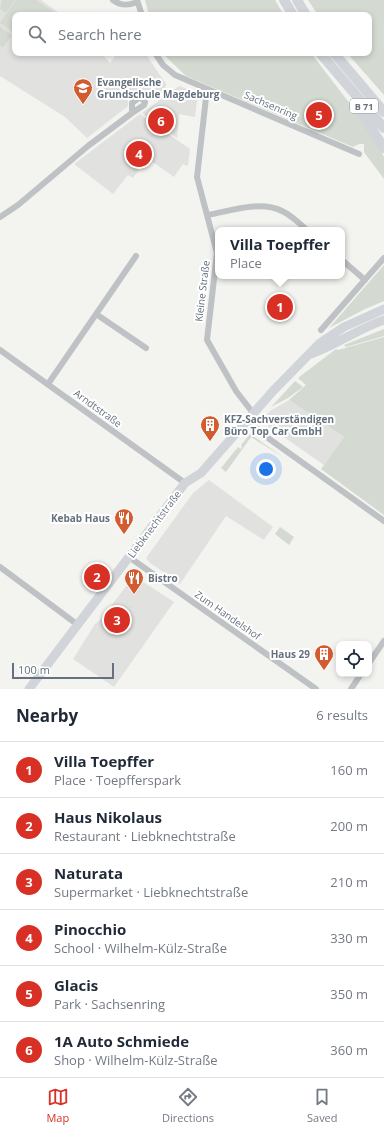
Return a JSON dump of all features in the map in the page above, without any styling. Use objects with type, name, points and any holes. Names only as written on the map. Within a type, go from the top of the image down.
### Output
[{"type":"highway","points":[[284,0],[291,12]]},
{"type":"highway","points":[[297,0],[304,12]]},
{"type":"highway","name":"B 71","points":[[322,56],[384,128]]},
{"type":"highway","name":"B 71","points":[[337,56],[384,112]]},
{"type":"highway","points":[[344,83],[384,148]]},
{"type":"highway","points":[[371,97],[384,104]]},
{"type":"main road","name":"Liebknechtstraße","points":[[30,689],[185,483],[201,473],[250,416],[295,367],[320,343],[336,332],[384,309]]},
{"type":"main road","name":"Liebknechtstraße","points":[[310,354],[323,349],[362,328],[384,320]]},
{"type":"street","points":[[113,0],[118,4],[127,5],[137,1],[141,12]]},
{"type":"street","name":"Sachsenring","points":[[157,56],[163,65],[175,75],[359,154]]},
{"type":"street","name":"Kleine Straße","points":[[207,89],[197,175],[215,248]]},
{"type":"street","points":[[0,217],[18,205],[88,146],[132,113]]},
{"type":"street","points":[[208,215],[252,207],[269,207],[284,211],[303,227]]},
{"type":"street","points":[[48,384],[136,256]]},
{"type":"street","points":[[321,330],[384,258]]},
{"type":"street","points":[[345,263],[365,280]]},
{"type":"street","name":"Kleine Straße","points":[[215,274],[207,340],[250,416],[268,438],[384,521]]},
{"type":"street","points":[[96,314],[146,348]]},
{"type":"street","name":"Arndtstraße","points":[[0,350],[185,483]]},
{"type":"street","name":"Zum Handelshof","points":[[129,557],[316,689]]},
{"type":"street","points":[[0,567],[78,625]]},
{"type":"street","points":[[372,659],[384,641]]},
{"type":"street","points":[[351,689],[359,677]]},
{"type":"shaded area","points":[[0,0],[41,0],[58,12],[12,12],[12,56],[104,56],[110,63],[115,56],[147,56],[166,84],[165,90],[151,100],[145,93],[138,90],[128,98],[128,106],[87,138],[65,117],[0,76]]},
{"type":"shaded area","points":[[2,0],[15,0],[6,13],[0,9]]},
{"type":"shaded area","points":[[16,0],[36,0],[53,11],[12,12],[12,31],[0,23]]},
{"type":"shaded area","points":[[145,0],[275,0],[282,12],[148,12]]},
{"type":"shaded area","points":[[308,0],[384,0],[384,95],[350,56],[372,56],[372,12],[316,12]]},
{"type":"shaded area","points":[[0,27],[12,35],[3,48],[0,45]]},
{"type":"shaded area","points":[[165,56],[313,56],[360,117],[379,147],[384,157],[384,179],[364,152],[364,144],[359,144],[353,147],[186,76]]},
{"type":"shaded area","points":[[179,86],[198,93],[195,117],[179,114],[177,138],[142,113]]},
{"type":"shaded area","points":[[140,114],[190,149],[188,166],[183,164],[174,177],[147,158],[133,178],[128,175],[113,194],[74,164]]},
{"type":"shaded area","points":[[384,265],[384,301],[329,328]]},
{"type":"shaded area","points":[[384,329],[384,336],[346,347],[344,345]]},
{"type":"shaded area","points":[[384,337],[384,515],[321,469],[344,437],[289,400],[306,385],[298,378],[336,349],[338,350]]},
{"type":"shaded area","points":[[295,381],[303,387],[288,398],[271,407]]},
{"type":"shaded area","points":[[289,400],[344,437],[324,465],[268,426],[265,416],[270,411]]},
{"type":"shaded area","points":[[250,434],[283,457],[251,437],[226,472],[221,468],[238,447],[241,449],[241,445]]},
{"type":"shaded area","points":[[209,480],[273,527],[264,540],[226,516],[180,584],[149,562],[146,558],[193,493]]},
{"type":"shaded area","points":[[280,527],[294,537],[289,545],[275,534]]},
{"type":"shaded area","points":[[134,576],[174,602],[114,687],[73,659],[95,624],[100,620]]},
{"type":"place","name":"Evangelische Grundschule Magdeburg","points":[[83,105]]},
{"type":"place","name":"Glacis","points":[[319,115]]},
{"type":"place","name":"1A Auto Schmiede","points":[[161,121]]},
{"type":"place","name":"Pinocchio","points":[[139,154]]},
{"type":"place","name":"Villa Toepffer","points":[[280,307]]},
{"type":"place","name":"KFZ-Sachverständigen Büro Top Car GmbH","points":[[210,442]]},
{"type":"place","name":"Kebab Haus","points":[[124,535]]},
{"type":"place","name":"Haus Nikolaus","points":[[97,577]]},
{"type":"place","name":"Bistro","points":[[134,595]]},
{"type":"place","name":"Naturata","points":[[117,620]]},
{"type":"place","name":"Haus 29","points":[[324,671]]}]
